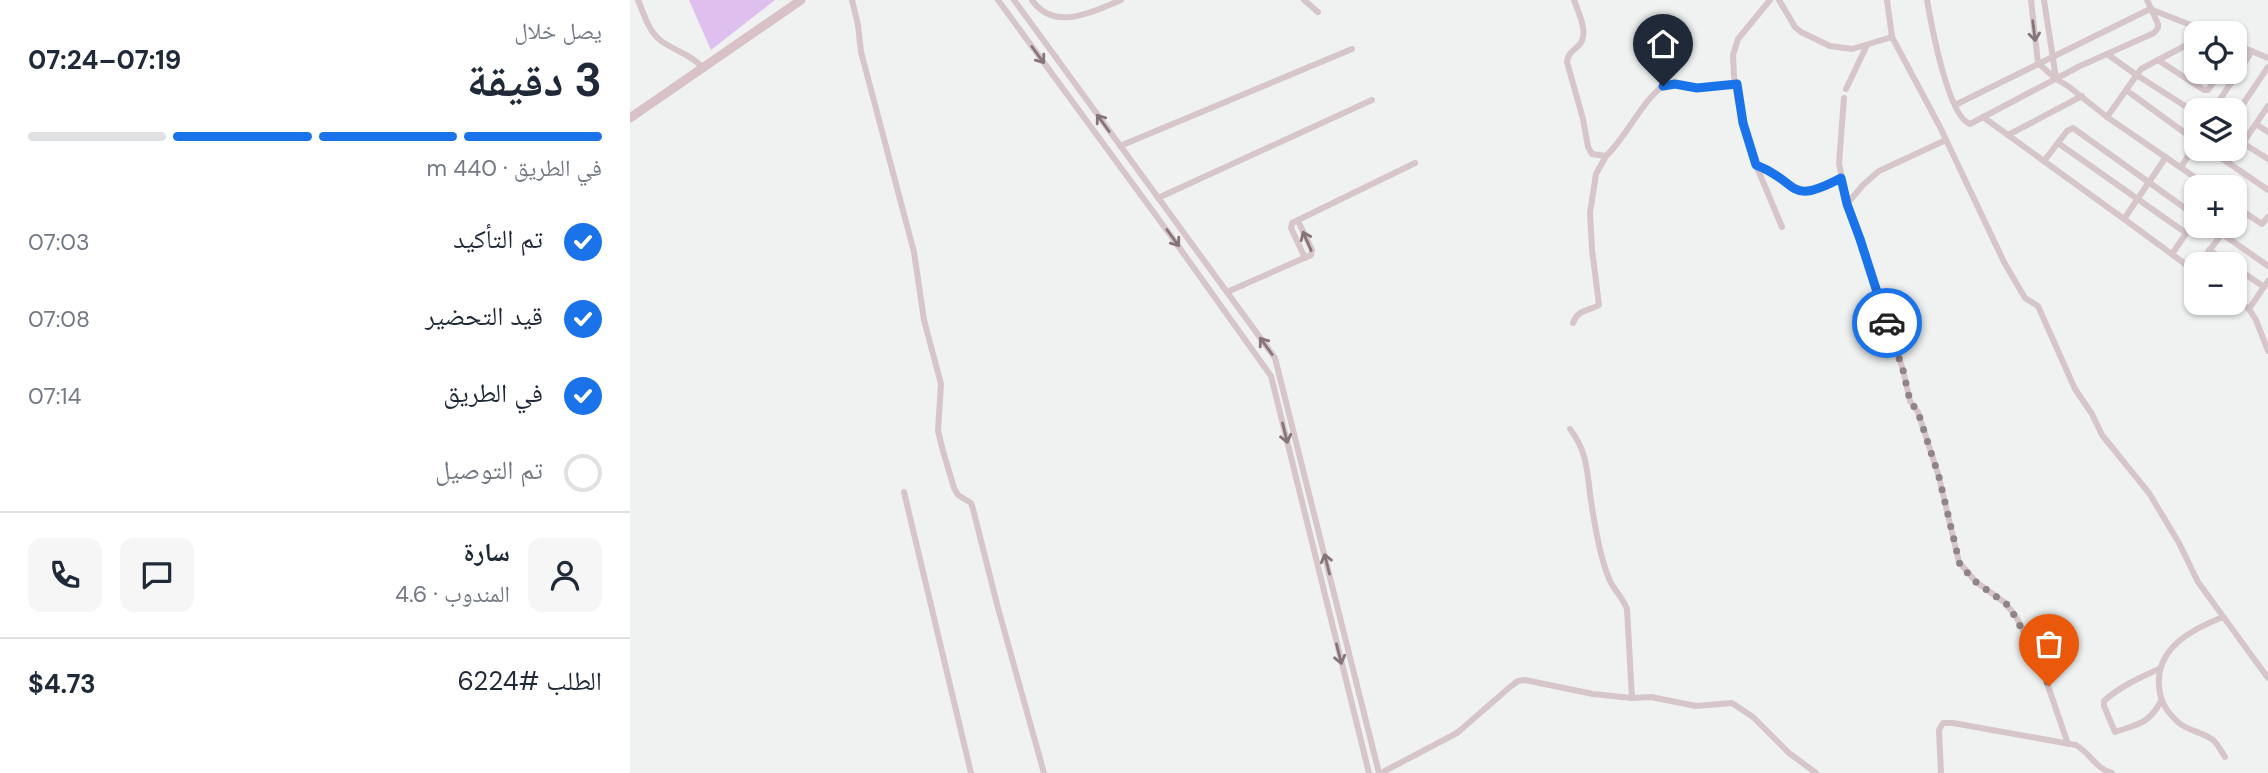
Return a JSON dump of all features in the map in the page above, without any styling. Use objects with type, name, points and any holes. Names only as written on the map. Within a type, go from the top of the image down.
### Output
[{"type":"main road","points":[[630,118],[801,0]]},
{"type":"street","points":[[638,0],[648,26],[660,40],[685,52],[703,68]]},
{"type":"street","points":[[852,0],[861,52],[914,252],[924,320],[941,384],[938,431],[950,477],[958,495],[971,503],[974,509],[998,608],[1044,773]]},
{"type":"street","points":[[998,0],[1271,376],[1369,773]]},
{"type":"street","points":[[1014,0],[1275,358],[1380,773],[1457,733],[1518,681],[1531,680],[1572,691],[1632,698],[1651,697],[1696,706],[1725,703],[1738,705],[1789,753],[1815,773]]},
{"type":"street","points":[[1032,0],[1060,18],[1085,15],[1121,0]]},
{"type":"street","points":[[1304,0],[1318,12]]},
{"type":"street","points":[[1574,0],[1583,27],[1583,36],[1582,42],[1568,56],[1567,62],[1588,146],[1592,153],[1606,156]]},
{"type":"street","points":[[1770,0],[1735,45],[1734,77],[1743,123],[1756,165],[1783,227]]},
{"type":"street","points":[[1779,0],[1795,27],[1807,35],[1845,49],[1892,37]]},
{"type":"street","points":[[1887,0],[1892,37],[1916,79],[2004,262],[2025,298],[2038,306],[2076,389],[2102,435],[2149,493],[2179,543],[2198,582],[2268,678]]},
{"type":"street","points":[[1927,0],[1933,35],[1955,105],[1966,123],[1970,124],[2157,30],[2156,20],[2147,0]]},
{"type":"street","points":[[2031,0],[2038,63],[2108,117],[2192,175]]},
{"type":"street","points":[[2044,0],[2056,79]]},
{"type":"street","points":[[1955,105],[2150,9],[2184,23]]},
{"type":"street","points":[[1846,89],[1867,43]]},
{"type":"street","points":[[2108,117],[2135,74],[2184,46]]},
{"type":"street","points":[[1121,146],[1352,49]]},
{"type":"street","points":[[2247,49],[2268,58]]},
{"type":"street","points":[[2221,98],[2252,51]]},
{"type":"street","points":[[2107,54],[2184,105]]},
{"type":"street","points":[[2158,60],[2184,77]]},
{"type":"street","points":[[2247,98],[2268,67]]},
{"type":"street","points":[[1573,323],[1580,312],[1599,305],[1590,213],[1596,174],[1606,156],[1614,150],[1650,99],[1663,86],[1675,84],[1697,88],[1737,84]]},
{"type":"street","points":[[2195,84],[2204,90],[2208,90],[2213,84]]},
{"type":"street","points":[[2126,90],[2184,134]]},
{"type":"street","points":[[2008,135],[2082,96]]},
{"type":"street","points":[[1844,98],[1839,163],[1847,204],[1903,370],[1910,401],[1918,412],[1939,477],[1960,565],[1986,591],[2004,602],[2015,615],[2039,660],[2068,744]]},
{"type":"street","points":[[1158,198],[1372,100]]},
{"type":"street","points":[[2247,137],[2268,106]]},
{"type":"street","points":[[1983,117],[2184,262]]},
{"type":"street","points":[[2256,124],[2268,132]]},
{"type":"street","points":[[2044,161],[2069,129],[2073,128],[2184,209]]},
{"type":"street","points":[[1847,204],[1878,171],[1946,141]]},
{"type":"street","points":[[2058,142],[2184,232]]},
{"type":"street","points":[[2247,146],[2268,159]]},
{"type":"street","points":[[2124,219],[2166,157]]},
{"type":"street","points":[[2181,167],[2185,161]]},
{"type":"street","points":[[2226,161],[2268,190]]},
{"type":"street","points":[[1227,292],[1311,255],[1312,250],[1298,221],[1415,163]]},
{"type":"street","points":[[1756,165],[1776,175],[1791,188],[1804,193],[1841,178]]},
{"type":"street","points":[[2247,214],[2265,226],[2268,217]]},
{"type":"street","points":[[2172,254],[2184,236]]},
{"type":"street","points":[[2212,252],[2209,250],[2219,238]]},
{"type":"street","points":[[2228,238],[2268,266]]},
{"type":"street","points":[[2247,274],[2266,284],[2249,309],[2268,351]]},
{"type":"street","points":[[1570,429],[1579,441],[1586,460],[1597,532],[1610,581],[1624,599],[1627,609],[1632,698]]},
{"type":"street","points":[[904,492],[971,773]]},
{"type":"street","points":[[2161,701],[2152,717],[2143,723],[2115,732],[2104,706],[2108,697],[2159,669],[2171,649],[2187,634],[2223,617]]},
{"type":"street","points":[[2159,669],[2161,701],[2172,716],[2185,727],[2216,742],[2225,757]]},
{"type":"street","points":[[1941,773],[1939,730],[1943,723],[1964,723],[2068,744],[2085,751],[2104,771],[2112,773]]},
{"type":"shaded area","points":[[689,0],[775,0],[711,50]]},
{"type":"way so far","points":[[1887,323],[1910,401],[1918,412],[1939,477],[1960,565],[1986,591],[2009,606],[2039,660],[2049,686]]},
{"type":"route","points":[[1663,86],[1675,84],[1697,88],[1737,84],[1739,106],[1756,165],[1776,175],[1791,188],[1804,193],[1841,178],[1847,204],[1887,323]]}]
